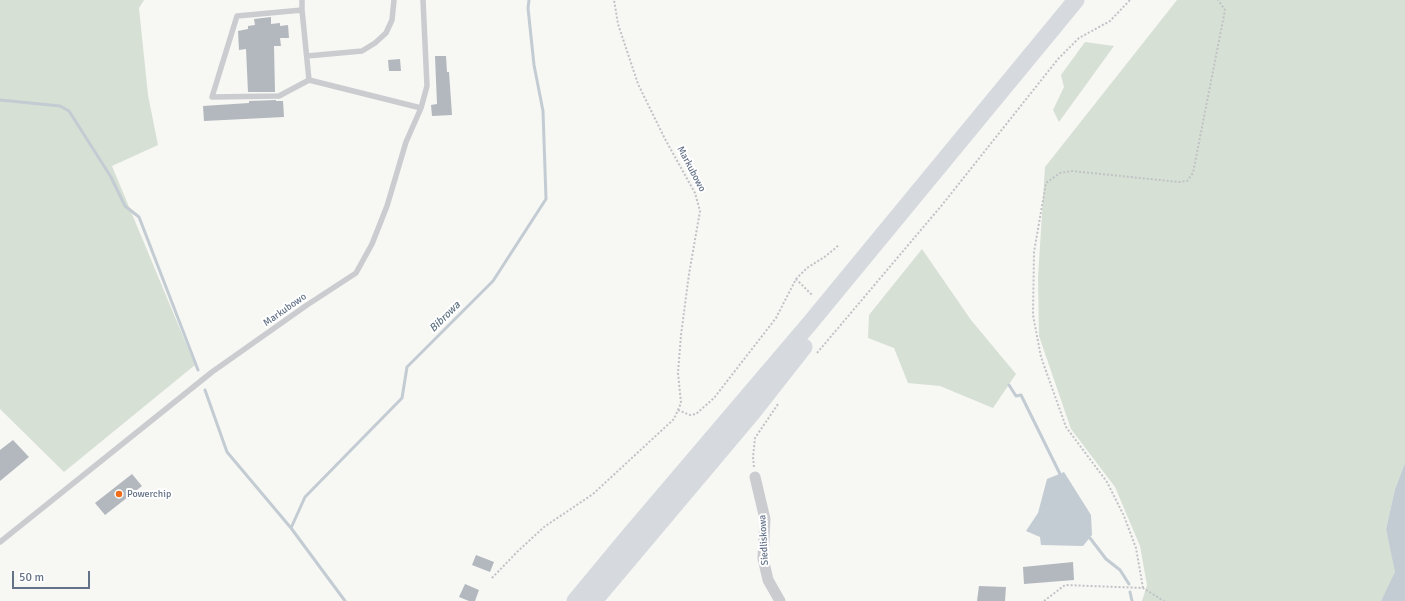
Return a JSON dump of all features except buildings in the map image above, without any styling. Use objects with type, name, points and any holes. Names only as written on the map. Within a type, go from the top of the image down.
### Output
[{"type":"main road","points":[[575,601],[814,318],[1076,0]]},
{"type":"main road","points":[[594,601],[745,422],[1089,0]]},
{"type":"street","name":"Siedliskowa","points":[[754,477],[765,519],[763,558],[768,580],[780,601]]},
{"type":"lane","points":[[302,0],[309,80]]},
{"type":"lane","points":[[307,56],[362,51],[376,43],[386,33],[392,20],[394,0]]},
{"type":"lane","name":"Markubowo","points":[[0,542],[212,372],[307,305],[356,273],[372,244],[378,229],[406,142],[421,108],[428,86],[423,0]]},
{"type":"lane","points":[[302,10],[237,16],[212,97],[279,96],[309,80],[421,108]]},
{"type":"path","name":"Markubowo","points":[[614,0],[618,24],[638,84],[665,139],[695,193],[700,211],[689,274],[681,335],[678,373],[682,403],[678,410]]},
{"type":"path","points":[[817,353],[942,204],[1058,59],[1079,38],[1110,21],[1130,0]]},
{"type":"path","points":[[1143,588],[1136,548],[1124,516],[1106,482],[1066,427],[1041,358],[1033,315],[1034,252],[1046,183],[1060,173],[1072,172],[1179,182],[1187,181],[1193,173],[1225,10],[1218,0]]},
{"type":"path","points":[[492,578],[544,527],[593,494],[674,419],[678,410],[690,415],[696,414],[714,398],[776,318],[796,279],[807,268],[826,256],[839,245]]},
{"type":"path","points":[[796,279],[812,295]]},
{"type":"path","points":[[754,477],[753,458],[755,438],[780,400]]},
{"type":"path","points":[[1044,601],[1064,586],[1143,588],[1164,601]]},
{"type":"shaded area","points":[[0,0],[144,0],[139,8],[148,95],[158,145],[112,166],[195,365],[64,472],[0,409]]},
{"type":"shaded area","points":[[1177,0],[1405,0],[1405,463],[1395,489],[1386,529],[1396,572],[1381,601],[1142,601],[1147,585],[1140,546],[1115,487],[1071,429],[1039,336],[1038,277],[1045,167]]},
{"type":"shaded area","points":[[1085,42],[1114,46],[1059,122],[1053,110],[1064,87],[1061,75]]},
{"type":"shaded area","points":[[922,249],[971,320],[1016,374],[993,408],[940,386],[908,383],[894,348],[868,338],[869,315]]},
{"type":"shaded area","points":[[1405,463],[1405,601],[1381,601],[1395,572],[1386,529],[1395,489]]},
{"type":"shaded area","points":[[1064,472],[1091,515],[1092,535],[1083,546],[1041,545],[1040,537],[1026,531],[1038,513],[1047,479]]},
{"type":"waterway","name":"Bibrowa","points":[[291,528],[305,497],[402,398],[407,367],[493,281],[546,199],[543,111],[534,65],[528,8],[529,0]]},
{"type":"waterway","points":[[0,100],[60,106],[69,111],[111,177],[125,206],[139,217],[198,370]]},
{"type":"waterway","points":[[1009,385],[1016,396],[1021,395],[1060,474]]},
{"type":"waterway","points":[[205,390],[227,452],[291,528],[345,601]]},
{"type":"waterway","points":[[1090,538],[1106,559],[1120,570],[1129,584]]},
{"type":"waterway","points":[[1130,592],[1132,601]]},
{"type":"place","name":"Powerchip","points":[[119,494]]}]
